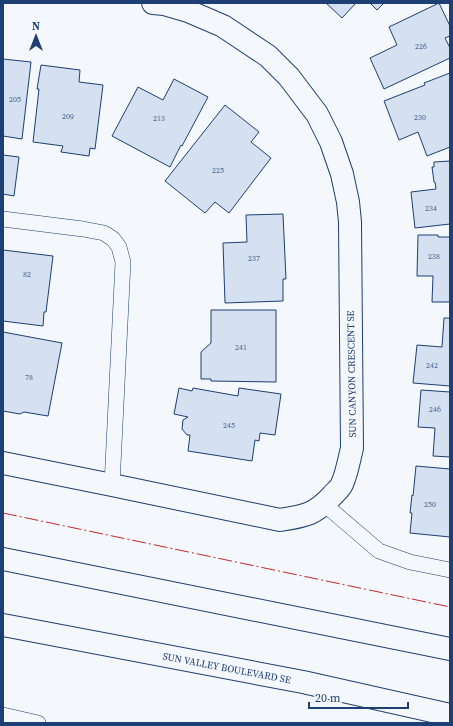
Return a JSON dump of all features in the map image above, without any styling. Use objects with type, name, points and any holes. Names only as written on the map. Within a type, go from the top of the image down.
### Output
[{"type":"street","name":"SUN CANYON CRESCENT SE","points":[[3,463],[112,484],[280,520],[299,517],[314,512],[341,486],[352,448],[350,222],[348,202],[342,174],[334,149],[317,114],[289,77],[268,56],[223,26],[188,11],[164,4],[153,3]]},
{"type":"street","points":[[3,559],[450,649]]},
{"type":"street","name":"SUN VALLEY BOULEVARD SE","points":[[3,625],[303,682],[450,715]]},
{"type":"lane","points":[[3,219],[104,233],[113,239],[119,247],[123,262],[112,484]]},
{"type":"lane","points":[[324,504],[379,551],[410,562],[450,570]]},
{"type":"lane","points":[[3,715],[38,723]]},
{"type":"building","points":[[326,3],[356,3],[342,18]]},
{"type":"building","points":[[370,3],[384,3],[377,10]]},
{"type":"building","points":[[439,3],[450,26],[450,36],[445,38],[450,48],[450,58],[384,89],[370,58],[397,45],[389,27]]},
{"type":"building","points":[[3,59],[31,62],[22,139],[3,136]]},
{"type":"building","points":[[41,65],[80,70],[79,82],[103,85],[95,149],[90,148],[89,156],[61,152],[63,146],[33,142],[39,89],[37,89]]},
{"type":"building","points":[[450,73],[450,147],[427,156],[418,132],[399,140],[384,101],[425,85],[424,83]]},
{"type":"building","points":[[174,79],[208,97],[170,167],[112,136],[138,87],[163,100]]},
{"type":"building","points":[[225,105],[259,132],[251,142],[271,158],[229,213],[215,202],[205,213],[165,181]]},
{"type":"building","points":[[3,155],[19,157],[14,196],[3,194]]},
{"type":"building","points":[[450,161],[450,224],[415,228],[411,192],[436,189],[432,167],[434,167],[434,162]]},
{"type":"building","points":[[283,214],[286,279],[283,279],[283,301],[225,303],[223,243],[247,242],[246,215]]},
{"type":"building","points":[[418,235],[438,235],[438,237],[450,237],[450,302],[432,302],[433,276],[417,276]]},
{"type":"building","points":[[3,250],[53,256],[43,326],[3,321]]},
{"type":"building","points":[[211,310],[276,310],[276,382],[211,381],[211,379],[201,379],[201,352],[211,343]]},
{"type":"building","points":[[444,318],[450,318],[450,386],[413,383],[417,345],[442,347]]},
{"type":"building","points":[[3,332],[62,343],[48,416],[24,412],[20,414],[3,411]]},
{"type":"building","points":[[179,388],[192,391],[193,388],[238,396],[239,388],[281,394],[275,435],[260,433],[259,441],[255,440],[252,461],[188,451],[190,435],[187,435],[182,429],[183,420],[188,417],[174,414]]},
{"type":"building","points":[[421,390],[450,392],[450,457],[433,456],[435,428],[418,427]]},
{"type":"building","points":[[416,466],[450,469],[450,537],[410,533],[412,513],[410,513]]},
{"type":"power","points":[[3,513],[450,607]]}]
